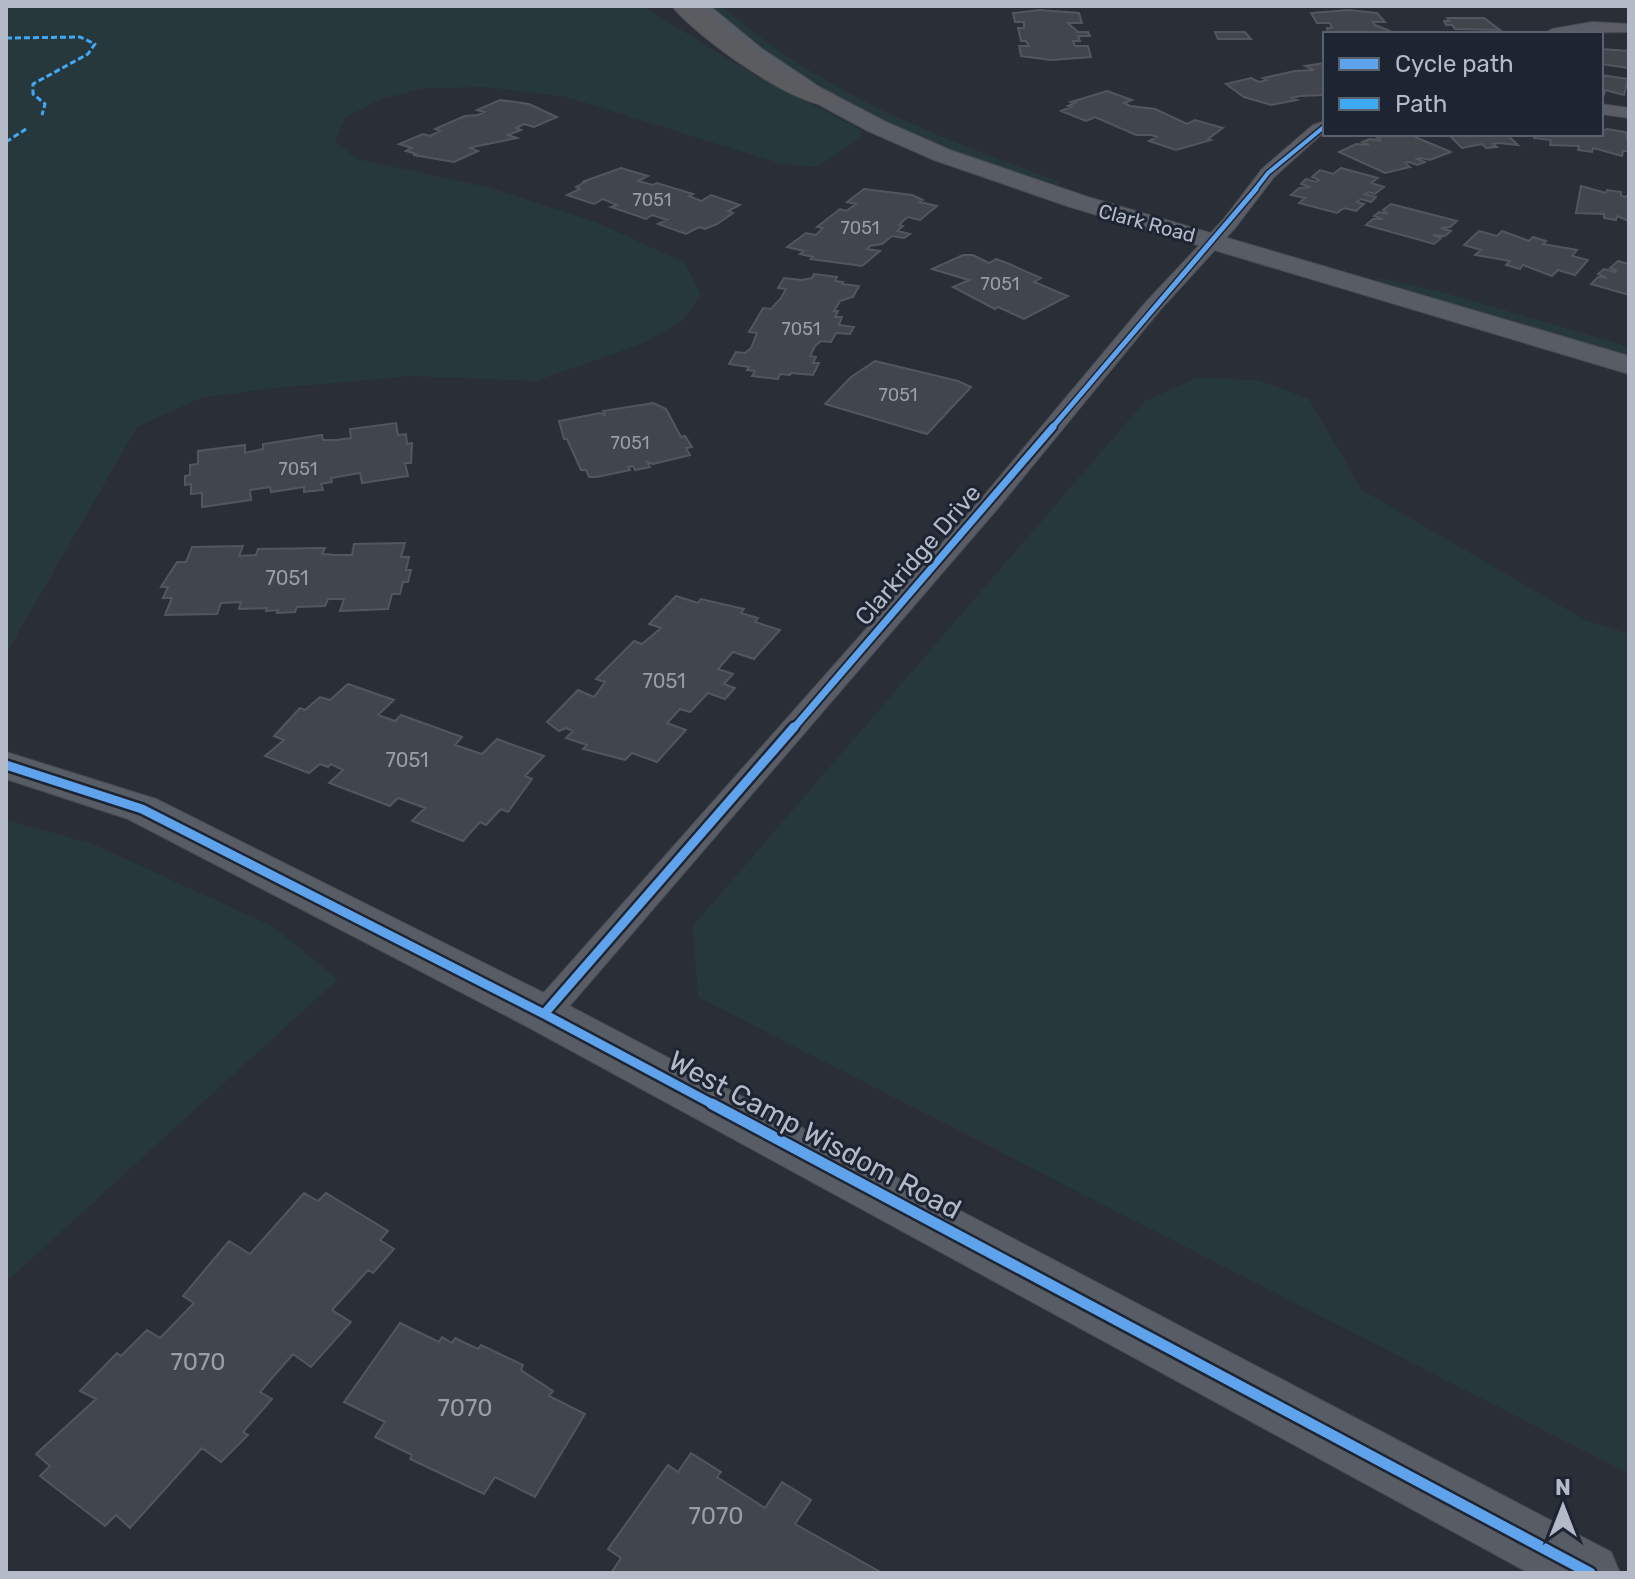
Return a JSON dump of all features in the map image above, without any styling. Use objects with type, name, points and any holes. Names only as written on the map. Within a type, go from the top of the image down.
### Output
[{"type":"highway","points":[[683,6],[755,65],[782,82],[826,100]]},
{"type":"main road","name":"Clark Road","points":[[698,6],[776,69],[826,100],[911,141],[995,176],[1077,203],[1221,232],[1629,340]]},
{"type":"main road","name":"Clark Road","points":[[1119,190],[1221,232],[1629,365]]},
{"type":"main road","name":"West Camp Wisdom Road","points":[[6,765],[142,809],[544,1014],[1590,1573]]},
{"type":"street","points":[[1558,32],[1592,26],[1629,28]]},
{"type":"street","points":[[1603,109],[1629,113]]},
{"type":"street","name":"Clarkridge Drive","points":[[544,1014],[990,503],[1268,173],[1323,127]]},
{"type":"shaded area","points":[[6,6],[642,6],[751,73],[861,130],[862,137],[817,167],[782,164],[567,97],[486,87],[424,88],[380,99],[345,118],[335,142],[357,159],[491,188],[596,222],[685,263],[701,296],[681,322],[641,344],[536,381],[411,376],[265,389],[201,398],[137,427],[6,654]]},
{"type":"shaded area","points":[[723,7],[800,65],[883,111],[971,149],[1061,182],[1056,184],[963,154],[873,114],[789,66],[711,9]]},
{"type":"shaded area","points":[[1380,278],[1445,293],[1607,340],[1629,347],[1629,356],[1377,281]]},
{"type":"shaded area","points":[[1196,378],[1258,380],[1309,399],[1362,490],[1585,620],[1629,634],[1629,1474],[698,997],[693,926],[1145,401]]},
{"type":"shaded area","points":[[6,820],[93,844],[272,926],[338,979],[6,1282]]},
{"type":"building","points":[[1040,10],[1079,13],[1082,23],[1068,23],[1078,32],[1088,32],[1090,36],[1078,36],[1080,41],[1073,41],[1075,46],[1088,46],[1091,57],[1051,60],[1021,56],[1019,46],[1029,46],[1026,41],[1021,41],[1018,28],[1024,28],[1024,22],[1015,22],[1013,13]]},
{"type":"building","points":[[1348,10],[1377,13],[1385,22],[1373,22],[1375,25],[1392,32],[1328,32],[1327,28],[1332,28],[1330,23],[1317,23],[1311,13]]},
{"type":"building","points":[[1447,18],[1484,18],[1500,30],[1455,29],[1452,25],[1446,25],[1444,21],[1449,21]]},
{"type":"building","points":[[1215,32],[1245,32],[1251,39],[1218,39]]},
{"type":"building","points":[[1603,49],[1629,51],[1629,68],[1603,64]]},
{"type":"building","points":[[1323,63],[1323,95],[1300,96],[1292,98],[1297,100],[1271,105],[1244,97],[1226,84],[1251,78],[1259,82],[1267,80],[1263,78],[1295,71],[1314,70],[1305,66]]},
{"type":"building","points":[[1603,75],[1628,79],[1624,95],[1605,90],[1604,95]]},
{"type":"building","points":[[1107,91],[1132,100],[1124,103],[1130,106],[1155,109],[1187,124],[1195,120],[1223,128],[1208,139],[1211,140],[1176,150],[1149,141],[1157,137],[1136,135],[1095,117],[1086,121],[1061,111],[1075,103],[1071,102]]},
{"type":"building","points":[[500,100],[529,104],[557,117],[534,127],[524,124],[516,128],[521,130],[508,135],[517,138],[470,148],[478,151],[454,162],[413,155],[416,154],[406,151],[412,148],[399,144],[423,134],[430,136],[440,131],[435,129],[465,116],[478,115],[484,112],[477,110]]},
{"type":"building","points":[[1603,130],[1626,132],[1629,151],[1623,151],[1622,156],[1593,148],[1592,152],[1578,150],[1579,146],[1550,145],[1551,140],[1534,138],[1603,136]]},
{"type":"building","points":[[1413,136],[1451,152],[1430,160],[1417,159],[1425,162],[1417,165],[1405,163],[1410,167],[1385,173],[1339,152],[1356,144],[1369,145],[1362,142],[1370,139],[1381,141],[1377,138]]},
{"type":"building","points":[[1450,136],[1508,136],[1518,145],[1498,143],[1493,144],[1497,147],[1486,148],[1482,144],[1462,148]]},
{"type":"building","points":[[621,168],[648,176],[638,181],[653,185],[657,183],[693,194],[689,196],[701,201],[711,195],[740,205],[728,211],[733,213],[717,224],[705,229],[699,227],[686,234],[658,224],[667,220],[652,215],[646,219],[611,207],[617,205],[603,199],[594,204],[567,195],[580,189],[576,187],[585,182],[582,182]]},
{"type":"building","points":[[1341,168],[1378,178],[1371,183],[1384,187],[1375,194],[1365,194],[1376,197],[1371,202],[1361,199],[1357,202],[1364,204],[1356,211],[1344,208],[1337,213],[1299,203],[1305,198],[1291,195],[1299,188],[1311,187],[1301,184],[1306,179],[1319,180],[1312,177],[1320,170],[1333,174]]},
{"type":"building","points":[[1581,186],[1606,193],[1607,190],[1621,192],[1621,196],[1626,197],[1629,194],[1629,221],[1617,216],[1616,220],[1604,218],[1604,214],[1576,213]]},
{"type":"building","points":[[864,189],[912,195],[923,200],[920,202],[937,206],[920,220],[908,217],[904,220],[897,231],[910,234],[904,238],[892,236],[882,244],[870,246],[867,249],[880,251],[862,266],[811,259],[813,257],[800,254],[804,251],[787,247],[806,233],[816,235],[823,228],[817,227],[840,209],[846,211],[856,204],[847,202]]},
{"type":"building","points":[[1391,204],[1457,221],[1450,227],[1441,228],[1451,231],[1445,236],[1433,235],[1441,238],[1434,244],[1366,225],[1373,219],[1383,219],[1374,216],[1379,212],[1388,214],[1383,210]]},
{"type":"building","points":[[1479,231],[1497,236],[1502,231],[1529,241],[1533,237],[1546,241],[1543,244],[1577,250],[1572,256],[1588,260],[1575,275],[1558,270],[1552,276],[1523,265],[1520,269],[1506,265],[1510,261],[1475,255],[1481,250],[1464,245]]},
{"type":"building","points":[[963,255],[973,255],[989,263],[996,259],[1007,263],[1041,278],[1034,282],[1068,296],[1024,319],[998,307],[995,309],[953,287],[969,280],[932,269]]},
{"type":"building","points":[[1618,261],[1629,264],[1629,295],[1591,284],[1598,277],[1607,278],[1598,274],[1604,269],[1615,272],[1610,268]]},
{"type":"building","points":[[814,274],[837,277],[835,281],[842,284],[859,286],[853,297],[840,301],[834,311],[838,311],[835,317],[842,317],[839,325],[854,327],[850,334],[836,333],[831,342],[821,341],[815,346],[810,356],[816,357],[813,363],[819,363],[813,375],[780,374],[778,379],[752,376],[755,371],[747,370],[749,367],[729,364],[736,352],[745,353],[751,348],[757,333],[749,332],[763,308],[771,309],[781,298],[786,289],[778,288],[784,278],[802,280],[812,278]]},
{"type":"building","points":[[875,361],[971,387],[927,434],[825,404],[851,377]]},
{"type":"building","points":[[653,403],[666,409],[681,437],[685,436],[692,447],[686,448],[690,455],[653,464],[647,462],[650,467],[635,470],[633,466],[628,467],[630,470],[597,477],[589,477],[586,470],[581,470],[567,439],[564,439],[559,421],[600,413],[605,415],[603,411]]},
{"type":"building","points":[[396,423],[398,435],[406,434],[407,444],[412,443],[411,463],[405,463],[408,476],[362,483],[360,473],[331,478],[332,482],[321,484],[323,490],[304,492],[304,487],[271,492],[270,487],[250,490],[251,500],[202,507],[202,493],[191,494],[191,484],[185,485],[185,476],[190,475],[190,465],[198,464],[198,451],[245,445],[245,453],[263,449],[263,444],[322,435],[323,440],[337,440],[351,438],[350,429]]},
{"type":"building","points":[[405,543],[401,557],[409,557],[406,570],[411,570],[408,582],[403,582],[400,594],[392,594],[388,609],[340,611],[344,599],[328,599],[325,606],[297,607],[295,612],[277,613],[278,610],[266,611],[267,608],[239,609],[241,602],[221,603],[217,614],[165,615],[172,598],[163,598],[168,587],[161,587],[177,562],[186,562],[192,547],[243,546],[239,556],[256,555],[258,549],[325,548],[322,554],[352,555],[354,544]]},
{"type":"building","points":[[676,596],[698,603],[701,599],[744,609],[741,613],[758,618],[755,622],[780,630],[754,659],[733,652],[718,669],[733,674],[724,684],[735,688],[725,699],[708,693],[690,712],[680,709],[667,723],[686,730],[657,762],[632,753],[625,760],[583,749],[587,745],[566,738],[573,731],[566,728],[559,731],[547,722],[578,690],[594,697],[605,682],[596,679],[634,641],[642,644],[661,628],[649,624]]},
{"type":"building","points":[[348,684],[394,700],[378,715],[395,721],[401,715],[462,737],[455,745],[482,754],[497,739],[544,756],[525,776],[532,779],[508,812],[501,809],[486,825],[480,822],[463,841],[412,821],[425,808],[398,798],[390,806],[329,783],[343,770],[331,764],[328,767],[320,764],[309,773],[265,756],[284,740],[274,736],[300,708],[305,710],[320,697],[330,700]]},
{"type":"building","points":[[304,1193],[318,1201],[326,1193],[388,1231],[380,1240],[394,1249],[373,1273],[368,1270],[332,1310],[351,1322],[311,1367],[293,1354],[260,1392],[272,1399],[243,1432],[248,1435],[221,1462],[202,1448],[130,1528],[116,1515],[105,1526],[40,1476],[50,1466],[36,1454],[96,1399],[80,1391],[117,1353],[121,1356],[147,1330],[160,1338],[194,1303],[183,1296],[229,1241],[250,1254]]},
{"type":"building","points":[[400,1323],[439,1342],[442,1337],[452,1343],[455,1338],[478,1349],[481,1345],[523,1365],[521,1370],[553,1391],[549,1396],[585,1414],[535,1497],[495,1477],[484,1494],[410,1459],[412,1455],[375,1437],[385,1422],[344,1402]]},
{"type":"building","points":[[691,1453],[721,1472],[717,1477],[765,1508],[782,1482],[811,1500],[795,1524],[882,1573],[611,1573],[621,1558],[608,1549],[668,1465],[678,1472]]},
{"type":"marked path","points":[[6,38],[80,37],[95,44],[88,54],[33,84],[33,94],[45,104],[42,115]]},
{"type":"marked path","points":[[6,142],[26,129]]},
{"type":"cycle path","points":[[544,1014],[990,503],[1153,306],[1229,224],[1268,173],[1323,127]]},
{"type":"cycle path","points":[[6,765],[142,809],[544,1014],[1590,1573]]}]
